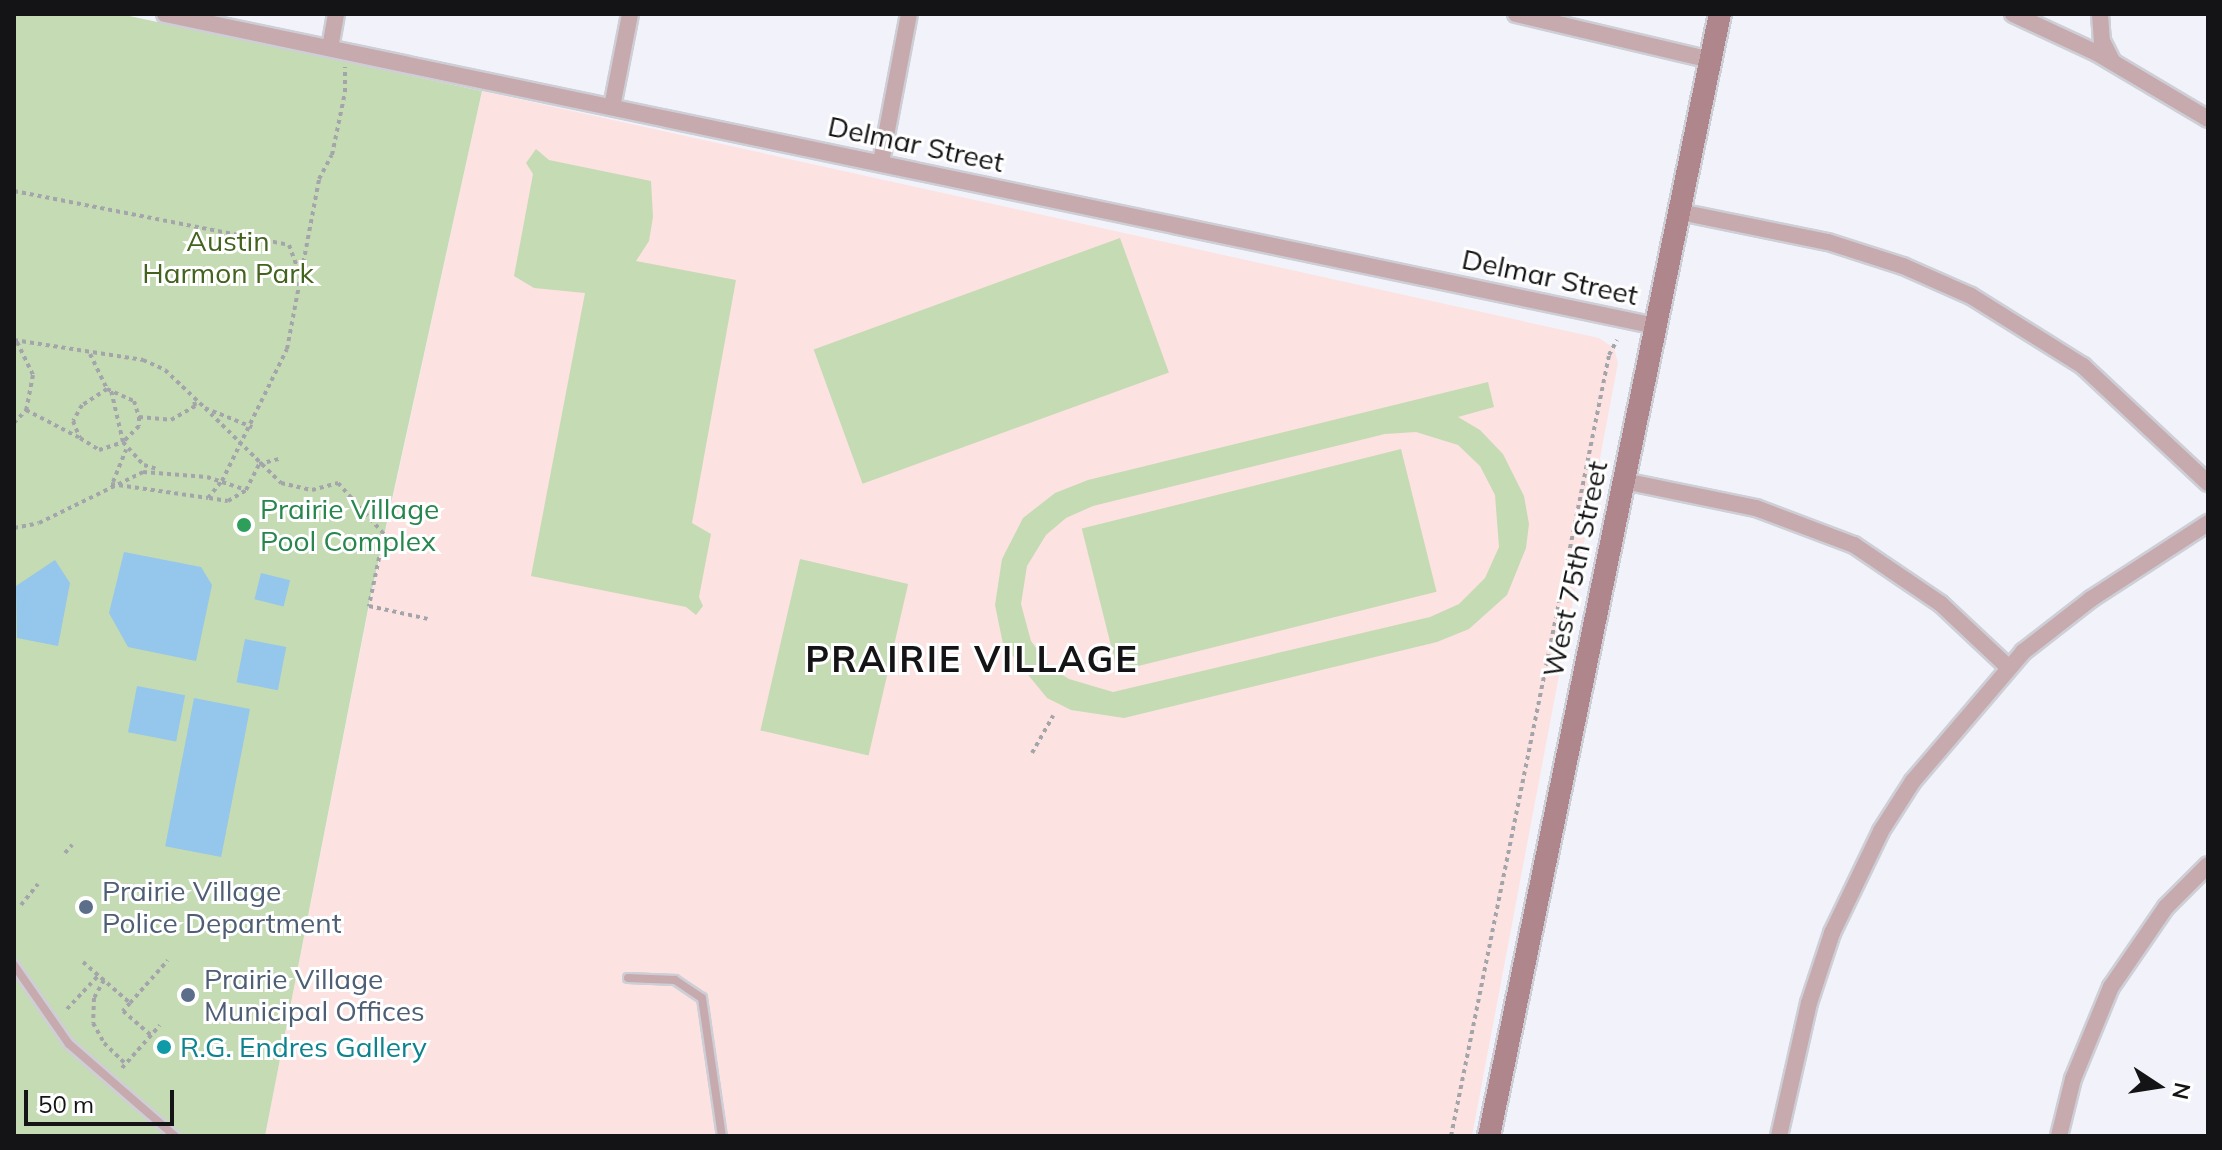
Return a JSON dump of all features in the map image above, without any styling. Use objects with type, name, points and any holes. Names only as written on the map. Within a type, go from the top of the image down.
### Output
[{"type":"main road","name":"West 75th Street","points":[[1489,1136],[1720,14]]},
{"type":"street","name":"Delmar Street","points":[[165,14],[1656,326]]},
{"type":"street","points":[[330,48],[336,14]]},
{"type":"street","points":[[612,107],[630,14]]},
{"type":"street","points":[[881,162],[909,14]]},
{"type":"street","points":[[1516,14],[1711,60]]},
{"type":"street","points":[[2013,14],[2112,61],[2208,119]]},
{"type":"street","points":[[2100,14],[2102,41],[2112,61]]},
{"type":"street","points":[[1680,212],[1828,242],[1903,266],[1971,296],[2083,366],[2208,483]]},
{"type":"street","points":[[1624,481],[1756,508],[1854,545],[1941,604],[2007,666]]},
{"type":"street","points":[[1779,1136],[1809,1003],[1855,881],[1913,781],[2007,666],[2091,599],[2208,523]]},
{"type":"street","points":[[2059,1136],[2073,1079],[2111,987],[2166,907],[2208,865]]},
{"type":"lane","points":[[14,965],[69,1044],[175,1136]]},
{"type":"lane","points":[[628,978],[675,980],[702,998],[722,1136]]},
{"type":"path","points":[[208,498],[222,481],[252,427],[287,349],[319,179],[332,155],[345,92],[345,65]]},
{"type":"path","points":[[14,191],[289,245],[302,280]]},
{"type":"path","points":[[1451,1136],[1609,355],[1617,340]]},
{"type":"path","points":[[15,341],[143,360],[165,370],[240,447],[293,489],[338,483],[384,534],[369,606],[428,619]]},
{"type":"path","points":[[14,423],[26,410],[33,375],[15,341]]},
{"type":"path","points":[[14,528],[87,502],[119,477],[126,450],[109,389],[90,354]]},
{"type":"path","points":[[26,410],[99,450],[123,442],[139,426],[134,401],[109,389]]},
{"type":"path","points":[[80,438],[73,421],[75,413],[109,389]]},
{"type":"path","points":[[139,417],[171,420],[195,406],[194,399]]},
{"type":"path","points":[[205,408],[252,427]]},
{"type":"path","points":[[126,450],[159,470],[222,481],[246,490]]},
{"type":"path","points":[[111,484],[228,501],[246,490],[259,464],[279,459]]},
{"type":"path","points":[[111,484],[159,470]]},
{"type":"path","points":[[1032,753],[1053,716]]},
{"type":"path","points":[[65,853],[72,845]]},
{"type":"path","points":[[21,905],[38,884]]},
{"type":"path","points":[[151,1035],[123,1011],[168,960]]},
{"type":"path","points":[[83,962],[130,1003]]},
{"type":"path","points":[[67,1009],[98,975]]},
{"type":"path","points":[[104,980],[94,998],[93,1023],[104,1043],[124,1066],[160,1025]]},
{"type":"shaded area","points":[[482,91],[1599,338],[1614,348],[1618,363],[1472,1136],[265,1136],[369,606]]},
{"type":"green space","name":"Austin Harmon Park","points":[[14,14],[120,14],[482,91],[370,599],[265,1136],[14,1136]]},
{"type":"green space","points":[[536,149],[549,160],[651,181],[653,217],[649,241],[636,261],[736,280],[692,523],[711,534],[699,597],[703,606],[696,615],[686,607],[531,576],[585,293],[534,288],[514,276],[533,174],[526,163]]},
{"type":"green space","points":[[1120,238],[1169,372],[863,484],[814,349]]},
{"type":"green space","points":[[1488,382],[1494,407],[1458,417],[1480,430],[1503,454],[1524,496],[1529,524],[1526,548],[1507,595],[1469,629],[1437,642],[1124,718],[1071,710],[1047,698],[1003,644],[995,605],[1002,559],[1023,518],[1055,493],[1088,480]],"holes":[[[1416,432],[1458,445],[1480,466],[1495,495],[1499,547],[1485,578],[1459,604],[1430,617],[1113,692],[1069,679],[1050,667],[1031,641],[1021,604],[1027,566],[1046,535],[1066,518],[1093,506],[1385,434]]]},
{"type":"green space","points":[[1401,449],[1437,592],[1117,671],[1082,529]]},
{"type":"green space","points":[[800,559],[908,584],[869,755],[760,730]]},
{"type":"water","points":[[124,552],[201,567],[212,585],[196,661],[128,647],[109,613]]},
{"type":"water","points":[[55,560],[70,583],[58,646],[17,638],[16,586]]},
{"type":"water","points":[[261,573],[290,580],[284,606],[254,599]]},
{"type":"water","points":[[245,639],[286,647],[278,690],[237,682]]},
{"type":"water","points":[[137,686],[185,695],[176,741],[128,732]]},
{"type":"water","points":[[194,698],[250,709],[221,857],[165,846]]},
{"type":"place","name":"Prairie Village Pool Complex","points":[[244,525]]},
{"type":"place","name":"Prairie Village Police Department","points":[[86,907]]},
{"type":"place","name":"Prairie Village Municipal Offices","points":[[188,995]]},
{"type":"place","name":"R.G. Endres Gallery","points":[[164,1047]]},
{"type":"district","name":"PRAIRIE VILLAGE","points":[[972,659]]}]
